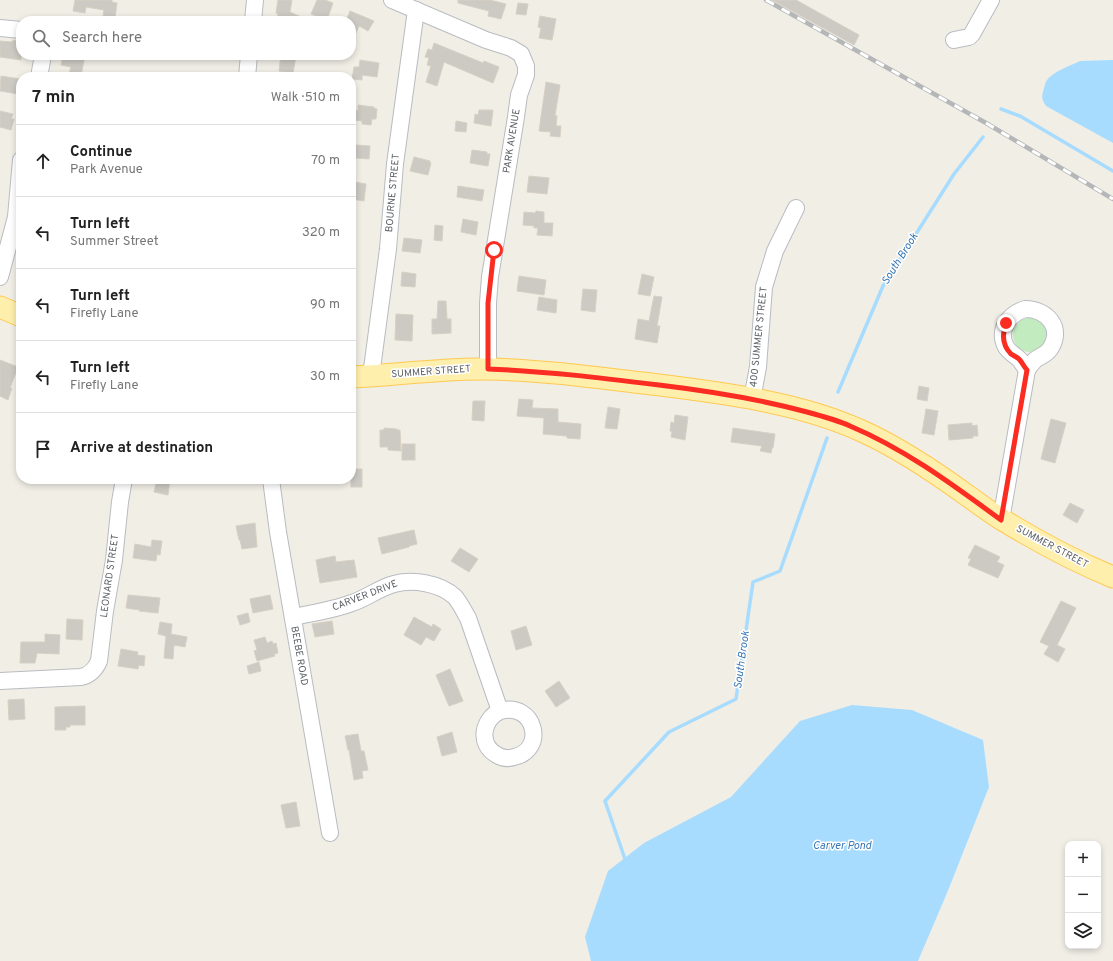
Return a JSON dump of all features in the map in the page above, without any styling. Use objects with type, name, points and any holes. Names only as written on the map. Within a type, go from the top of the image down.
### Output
[{"type":"main road","points":[[0,307],[16,314]]},
{"type":"main road","name":"SUMMER STREET","points":[[361,377],[488,369],[513,370],[624,381],[710,392],[752,399],[800,410],[833,420],[866,433],[916,461],[1001,520],[1054,550],[1113,578]]},
{"type":"street","points":[[253,16],[255,0]]},
{"type":"street","name":"PARK AVENUE","points":[[392,0],[486,40],[511,48],[521,54],[526,66],[526,75],[520,95],[516,117],[490,277],[487,325],[488,369]]},
{"type":"street","points":[[954,40],[972,34],[992,0]]},
{"type":"street","name":"BOURNE STREET","points":[[361,377],[388,249],[395,164],[416,10]]},
{"type":"street","points":[[0,28],[16,30]]},
{"type":"street","points":[[40,72],[42,60]]},
{"type":"street","points":[[247,72],[249,60]]},
{"type":"street","name":"400 SUMMER STREET","points":[[752,399],[758,367],[764,287],[775,250],[796,208]]},
{"type":"street","points":[[0,277],[16,217]]},
{"type":"street","points":[[1001,520],[1027,370]]},
{"type":"street","name":"LEONARD STREET","points":[[0,681],[81,677],[87,676],[97,666],[114,560],[123,484]]},
{"type":"street","name":"BEEBE ROAD","points":[[271,484],[330,833]]},
{"type":"street","name":"CARVER DRIVE","points":[[293,617],[344,606],[393,584],[411,582],[425,583],[438,587],[455,597],[468,618],[500,710]]},
{"type":"green space","points":[[1033,318],[1040,320],[1045,325],[1047,335],[1045,345],[1040,350],[1027,352],[1020,350],[1015,345],[1013,332],[1015,325],[1020,320]]},
{"type":"water","points":[[1113,60],[1113,143],[1046,106],[1042,96],[1047,80],[1062,69],[1080,61]]},
{"type":"water","name":"Carver Pond","points":[[852,705],[912,710],[983,740],[989,787],[918,961],[591,961],[585,937],[608,871],[644,843],[731,797],[800,721]]},
{"type":"building","points":[[75,0],[112,0],[112,2],[117,3],[115,16],[103,16],[104,10],[86,7],[85,13],[73,11]]},
{"type":"building","points":[[278,0],[292,0],[290,12],[299,16],[278,16],[278,14],[276,13]]},
{"type":"building","points":[[317,0],[325,0],[333,3],[328,16],[316,16],[311,14]]},
{"type":"building","points":[[458,0],[490,0],[506,4],[501,19],[488,16],[489,11],[458,3]]},
{"type":"building","points":[[772,0],[796,0],[859,35],[854,45]]},
{"type":"building","points":[[518,3],[528,4],[526,15],[516,14]]},
{"type":"building","points":[[350,11],[374,21],[368,31],[359,26],[356,33],[356,16],[348,16]]},
{"type":"building","points":[[540,16],[556,19],[552,40],[539,38],[541,28],[538,27]]},
{"type":"building","points":[[13,40],[16,41],[16,59],[0,57],[0,41],[12,42]]},
{"type":"building","points":[[434,43],[483,63],[484,61],[499,67],[493,83],[444,62],[437,86],[426,82],[431,66],[427,65],[429,58],[425,57],[428,49],[432,50]]},
{"type":"building","points":[[62,60],[84,60],[82,72],[70,72],[71,67],[61,65]]},
{"type":"building","points":[[280,60],[295,60],[293,72],[279,71]]},
{"type":"building","points":[[360,60],[379,63],[377,77],[362,75],[362,80],[356,79],[356,72],[353,72],[354,67],[359,67]]},
{"type":"building","points":[[1,76],[16,78],[16,94],[0,91]]},
{"type":"building","points":[[546,82],[560,85],[555,115],[557,116],[556,126],[561,126],[560,137],[550,136],[551,132],[539,131]]},
{"type":"building","points":[[358,105],[374,107],[377,109],[376,119],[372,119],[371,125],[362,124],[362,121],[356,120],[356,110],[358,111]]},
{"type":"building","points":[[479,110],[493,110],[491,126],[474,123],[475,114],[478,115]]},
{"type":"building","points":[[0,111],[13,114],[11,119],[14,119],[11,130],[0,127]]},
{"type":"building","points":[[456,121],[467,123],[466,132],[455,131]]},
{"type":"building","points":[[356,145],[370,146],[369,159],[356,158]]},
{"type":"building","points":[[472,150],[487,152],[487,154],[490,154],[488,166],[470,163]]},
{"type":"building","points":[[414,157],[430,161],[431,163],[428,175],[410,171]]},
{"type":"building","points":[[529,176],[549,178],[547,194],[527,192]]},
{"type":"building","points":[[356,182],[366,184],[364,201],[356,200]]},
{"type":"building","points":[[458,186],[484,190],[482,201],[457,197]]},
{"type":"building","points":[[536,211],[544,212],[544,223],[553,223],[552,236],[537,235],[538,228],[523,225],[524,212],[535,213]]},
{"type":"building","points":[[463,219],[478,222],[476,235],[461,232]]},
{"type":"building","points":[[435,225],[443,226],[442,241],[434,240]]},
{"type":"building","points":[[404,238],[422,240],[420,253],[402,251]]},
{"type":"building","points":[[402,272],[416,274],[415,287],[401,286]]},
{"type":"building","points":[[642,274],[654,277],[650,296],[638,294]]},
{"type":"building","points":[[519,276],[546,280],[544,295],[517,291]]},
{"type":"building","points":[[583,289],[597,290],[595,312],[581,310]]},
{"type":"building","points":[[654,296],[662,297],[657,326],[660,326],[657,343],[635,339],[638,319],[649,321]]},
{"type":"building","points":[[539,297],[557,300],[556,313],[537,310]]},
{"type":"building","points":[[438,301],[446,301],[447,319],[451,319],[451,333],[432,334],[432,319],[437,319]]},
{"type":"building","points":[[396,314],[413,315],[412,341],[395,340]]},
{"type":"building","points":[[0,360],[16,366],[16,372],[10,388],[12,388],[8,400],[0,396]]},
{"type":"building","points":[[919,386],[929,388],[927,401],[917,399]]},
{"type":"building","points":[[519,399],[533,400],[532,408],[558,409],[558,422],[581,424],[580,439],[567,438],[567,436],[543,434],[544,418],[517,416]]},
{"type":"building","points":[[473,401],[485,401],[484,421],[472,420]]},
{"type":"building","points":[[608,407],[620,409],[617,429],[605,428]]},
{"type":"building","points":[[926,409],[938,411],[934,435],[922,433]]},
{"type":"building","points":[[675,415],[688,417],[685,440],[671,437],[671,422],[674,423]]},
{"type":"building","points":[[1051,419],[1066,423],[1055,463],[1041,459]]},
{"type":"building","points":[[972,423],[972,426],[977,425],[978,436],[973,436],[973,438],[949,440],[948,425]]},
{"type":"building","points":[[384,428],[400,430],[401,451],[388,450],[388,447],[380,447],[380,430],[384,430]]},
{"type":"building","points":[[733,428],[775,434],[771,453],[760,451],[762,446],[731,442]]},
{"type":"building","points":[[402,444],[415,444],[415,460],[402,460]]},
{"type":"building","points":[[356,469],[362,469],[362,487],[351,487],[351,484],[356,484]]},
{"type":"building","points":[[156,484],[169,484],[168,495],[154,492]]},
{"type":"building","points":[[1070,503],[1084,510],[1077,523],[1063,515]]},
{"type":"building","points":[[255,523],[257,547],[242,549],[236,526]]},
{"type":"building","points":[[414,530],[417,544],[382,554],[378,538]]},
{"type":"building","points":[[152,540],[162,541],[160,555],[157,554],[156,561],[133,558],[135,544],[151,547]]},
{"type":"building","points":[[975,545],[1000,557],[997,562],[1004,565],[998,578],[968,565],[971,559],[968,558]]},
{"type":"building","points":[[460,548],[478,559],[469,572],[451,561]]},
{"type":"building","points":[[335,556],[336,562],[354,560],[357,577],[320,583],[316,560]]},
{"type":"building","points":[[128,595],[160,598],[158,613],[126,608]]},
{"type":"building","points":[[270,595],[273,609],[253,613],[250,599]]},
{"type":"building","points":[[1061,601],[1076,608],[1057,645],[1065,649],[1058,662],[1044,654],[1049,646],[1040,642]]},
{"type":"building","points":[[248,613],[250,622],[240,625],[237,616]]},
{"type":"building","points":[[414,617],[432,627],[433,624],[441,629],[434,641],[426,637],[421,645],[404,635]]},
{"type":"building","points":[[67,619],[83,620],[82,640],[66,639]]},
{"type":"building","points":[[332,621],[334,634],[315,637],[312,624]]},
{"type":"building","points":[[160,622],[172,624],[171,634],[187,637],[185,647],[174,645],[173,659],[164,658],[166,636],[158,634]]},
{"type":"building","points":[[526,626],[532,645],[516,650],[511,631]]},
{"type":"building","points":[[45,634],[60,635],[59,654],[37,653],[35,663],[20,663],[21,642],[45,642]]},
{"type":"building","points":[[265,637],[267,643],[272,641],[273,644],[276,643],[278,653],[274,654],[275,656],[257,661],[254,651],[257,650],[254,640]]},
{"type":"building","points":[[121,649],[138,652],[137,655],[145,656],[144,666],[139,665],[138,669],[118,666]]},
{"type":"building","points":[[259,662],[261,671],[249,674],[247,666]]},
{"type":"building","points":[[450,669],[463,701],[449,706],[436,675]]},
{"type":"building","points":[[559,681],[570,698],[556,707],[545,691]]},
{"type":"building","points":[[24,699],[25,719],[9,720],[8,700]]},
{"type":"building","points":[[85,706],[85,725],[70,725],[70,727],[66,727],[66,730],[55,730],[55,707]]},
{"type":"building","points":[[452,732],[457,752],[442,756],[437,737]]},
{"type":"building","points":[[358,734],[361,751],[364,751],[368,770],[362,771],[363,778],[354,780],[345,736]]},
{"type":"building","points":[[296,802],[300,826],[286,828],[281,805]]},
{"type":"waterway","name":"South Brook","points":[[1001,109],[1020,116],[1113,171]]},
{"type":"waterway","name":"South Brook","points":[[838,392],[883,286],[954,174],[983,137]]},
{"type":"waterway","name":"South Brook","points":[[626,862],[605,801],[669,732],[736,699],[753,582],[780,571],[827,438]]},
{"type":"railway","points":[[766,0],[986,123],[1113,199]]},
{"type":"route","points":[[494,250],[488,303],[488,369],[513,370],[624,381],[710,392],[738,396],[800,410],[849,425],[882,441],[916,461],[969,496],[1001,520],[1027,370],[1020,360],[1011,354],[1006,347],[1003,339],[1003,331],[1006,323]]}]
